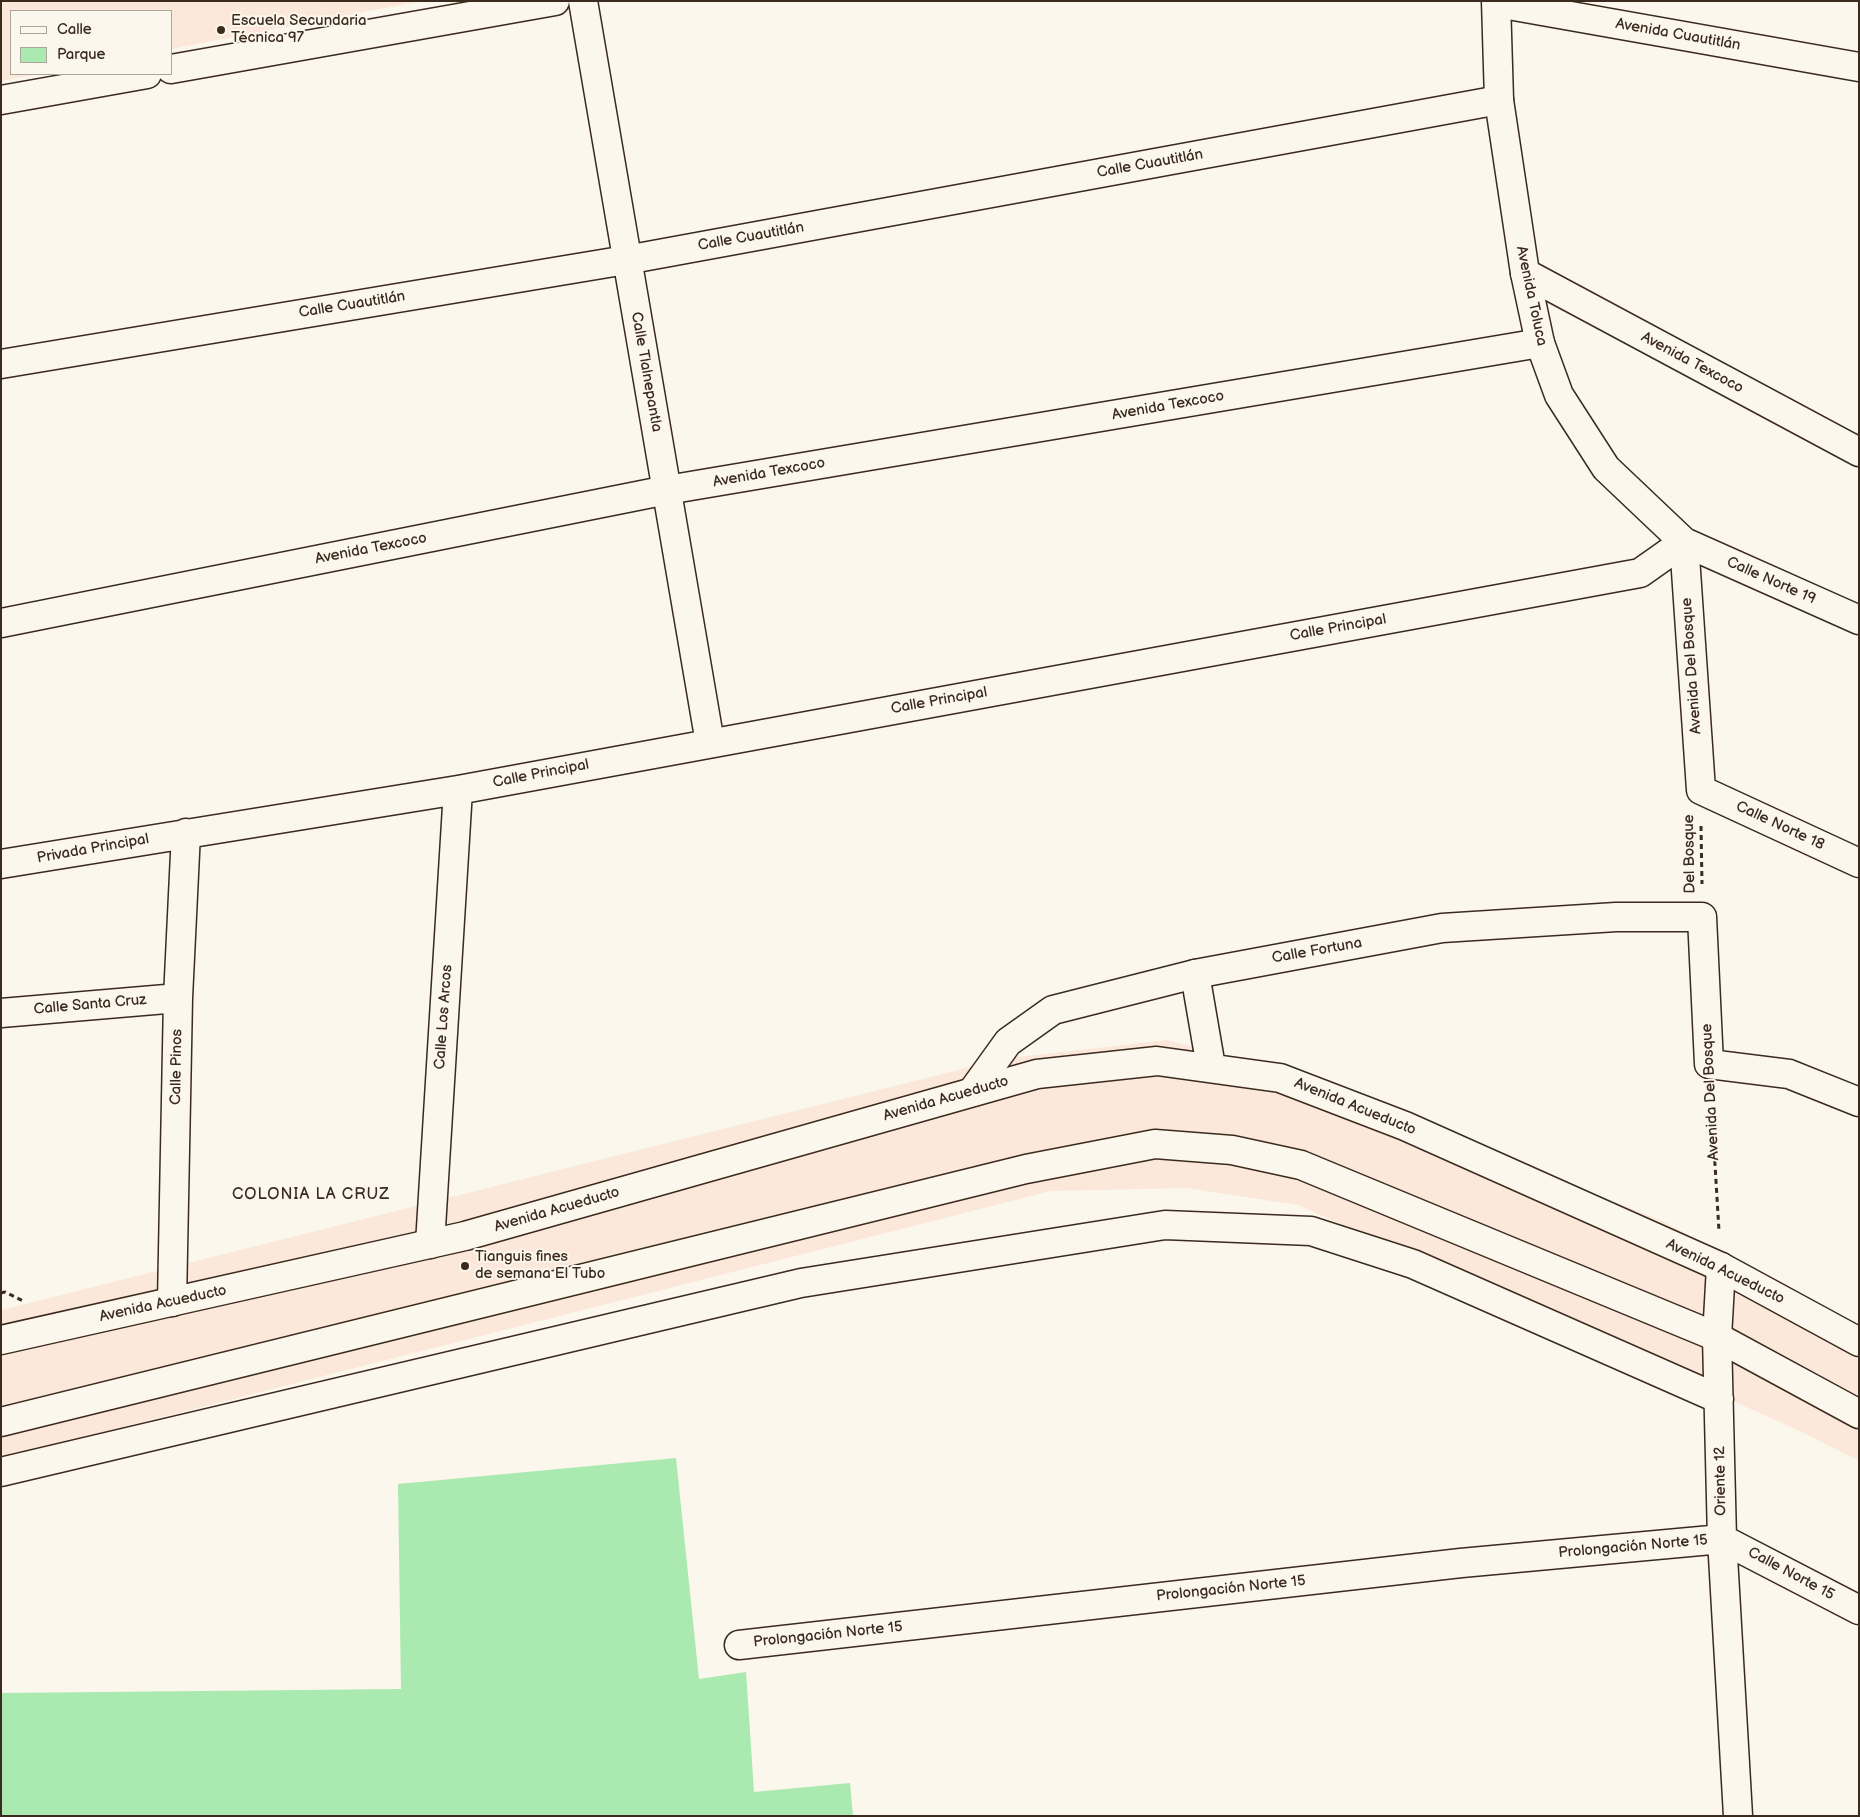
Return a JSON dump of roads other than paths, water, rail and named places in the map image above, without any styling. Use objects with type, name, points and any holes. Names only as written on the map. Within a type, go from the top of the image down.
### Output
[{"type":"street","points":[[172,69],[555,1]]},
{"type":"street","name":"Calle Tlalnepantla","points":[[583,1],[710,742]]},
{"type":"street","name":"Avenida Cuautitlán","points":[[1496,2],[1859,67]]},
{"type":"street","name":"Avenida Toluca","points":[[1496,2],[1499,100],[1525,273],[1540,343],[1559,395],[1606,468],[1684,542]]},
{"type":"street","points":[[1,100],[141,75]]},
{"type":"street","name":"Calle Cuautitlán","points":[[1,364],[626,260],[1499,100]]},
{"type":"street","name":"Avenida Texcoco","points":[[1525,273],[1859,452]]},
{"type":"street","name":"Avenida Texcoco","points":[[1,623],[667,490],[1540,343]]},
{"type":"street","name":"Calle Norte 19","points":[[1684,542],[1859,620]]},
{"type":"street","name":"Calle Principal","points":[[186,833],[458,790],[710,742],[1640,573],[1684,542]]},
{"type":"street","name":"Avenida Del Bosque","points":[[1684,542],[1701,790]]},
{"type":"street","name":"Calle Los Arcos","points":[[430,1244],[458,790]]},
{"type":"street","name":"Calle Norte 18","points":[[1701,790],[1859,863]]},
{"type":"street","name":"Privada Principal","points":[[1,864],[186,833]]},
{"type":"street","name":"Calle Pinos","points":[[172,1302],[178,998],[186,833]]},
{"type":"street","name":"Calle Fortuna","points":[[972,1092],[1008,1042],[1053,1010],[1195,974],[1442,928],[1616,917],[1702,917]]},
{"type":"street","name":"Avenida Del Bosque","points":[[1702,917],[1709,1064],[1789,1074],[1859,1102]]},
{"type":"street","points":[[1195,974],[1211,1066]]},
{"type":"street","name":"Calle Santa Cruz","points":[[1,1013],[178,998]]},
{"type":"street","name":"Avenida Acueducto","points":[[1,1340],[430,1244],[1037,1074],[1158,1061],[1211,1066],[1280,1078],[1405,1126],[1721,1267],[1859,1342]]},
{"type":"street","points":[[1,1422],[1026,1169],[1155,1144],[1232,1150],[1301,1166],[1717,1337],[1859,1414]]},
{"type":"street","points":[[1,1472],[801,1283],[1164,1224],[1311,1231],[1413,1264],[1719,1399]]},
{"type":"street","name":"Oriente 12","points":[[1721,1267],[1717,1337],[1722,1539],[1735,1815]]},
{"type":"street","name":"Calle Norte 15","points":[[1722,1539],[1859,1610]]},
{"type":"street","name":"Prolongación Norte 15","points":[[739,1645],[1461,1563],[1722,1539]]},
{"type":"place","name":"Escuela Secundaria Técnica 97","points":[[221,30]]},
{"type":"place","name":"Tianguis fines de semana El Tubo","points":[[465,1266]]},
{"type":"district","name":"COLONIA LA CRUZ","points":[[311,1195]]}]
